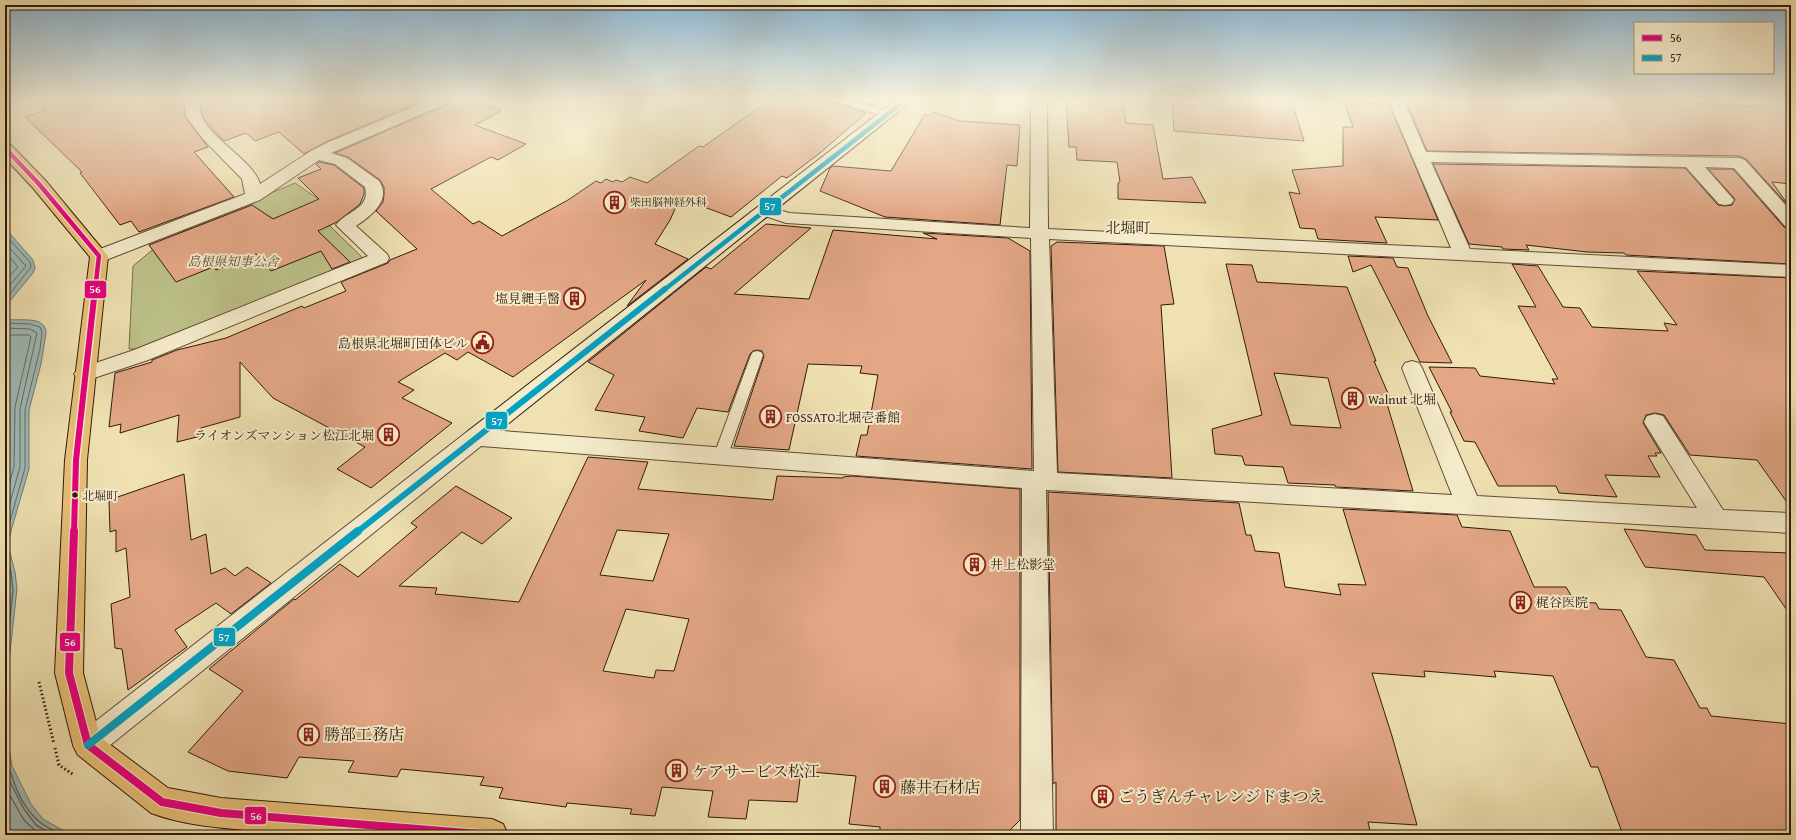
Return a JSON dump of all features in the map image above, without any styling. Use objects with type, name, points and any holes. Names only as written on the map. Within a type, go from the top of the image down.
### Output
[{"type":"main road","points":[[5,148],[39,184],[99,256],[76,460],[69,673],[88,745],[162,802],[221,813],[492,835]]},
{"type":"street","points":[[211,138],[250,178],[254,196]]},
{"type":"street","points":[[99,256],[254,196],[317,154],[351,138]]},
{"type":"street","points":[[88,745],[476,437],[857,138]]},
{"type":"street","points":[[1037,835],[1041,246],[1039,232],[1039,138]]},
{"type":"street","points":[[1412,138],[1463,255]]},
{"type":"street","points":[[85,374],[141,355],[380,258],[345,225],[364,212],[371,205],[375,194],[373,185],[341,161],[317,154]]},
{"type":"street","points":[[1420,157],[1740,163],[1791,222]]},
{"type":"street","points":[[1691,162],[1725,200]]},
{"type":"street","points":[[765,210],[786,218],[1010,232],[1039,232],[1791,271]]},
{"type":"street","points":[[1412,368],[1468,504]]},
{"type":"street","points":[[1654,422],[1716,518]]},
{"type":"street","points":[[476,437],[1040,480],[1791,523]]},
{"type":"lane","points":[[721,455],[757,355]]},
{"type":"green space","name":"島根県知事公舎","points":[[295,183],[327,205],[311,213],[331,227],[364,259],[148,349],[129,349],[133,266],[156,247],[194,225]]},
{"type":"water","points":[[5,228],[33,260],[35,268],[33,273],[5,307]]},
{"type":"water","points":[[5,319],[36,321],[45,327],[46,333],[41,364],[29,410],[29,469],[9,541],[9,549],[15,572],[17,589],[5,697]]},
{"type":"water","points":[[5,725],[12,766],[31,804],[43,819],[71,835],[5,835]]},
{"type":"building","points":[[47,138],[201,138],[208,147],[194,152],[234,197],[139,232],[131,221],[120,225],[80,173],[82,172]]},
{"type":"building","points":[[221,138],[232,138],[224,141]]},
{"type":"building","points":[[252,138],[262,138],[255,141]]},
{"type":"building","points":[[286,138],[335,138],[328,141],[304,154]]},
{"type":"building","points":[[369,138],[510,138],[526,144],[498,160],[491,157],[431,189],[473,224],[479,221],[502,236],[568,200],[596,181],[601,183],[606,179],[613,182],[616,180],[622,182],[630,177],[647,183],[699,146],[703,147],[715,138],[837,138],[787,178],[782,176],[731,217],[680,198],[670,220],[655,244],[688,259],[627,306],[646,280],[513,377],[468,352],[457,360],[445,353],[398,382],[414,390],[402,398],[452,423],[371,488],[337,469],[365,447],[273,398],[240,362],[240,417],[201,428],[201,436],[177,442],[179,415],[120,433],[121,424],[109,427],[115,373],[152,362],[152,360],[177,350],[226,338],[302,306],[304,308],[346,291],[341,282],[388,263],[390,260],[417,249],[376,211],[383,202],[384,195],[384,187],[380,180],[348,157],[335,153]]},
{"type":"building","points":[[911,138],[1019,138],[1017,166],[1007,165],[1000,225],[885,217],[820,191],[830,168],[833,166],[891,171]]},
{"type":"building","points":[[1068,138],[1155,138],[1163,179],[1192,177],[1206,203],[1118,199],[1118,183],[1120,182],[1117,162],[1077,160],[1076,147],[1069,147]]},
{"type":"building","points":[[1268,138],[1303,138],[1304,141]]},
{"type":"building","points":[[1343,138],[1404,138],[1438,220],[1375,217],[1387,243],[1318,239],[1315,229],[1300,228],[1289,192],[1300,194],[1292,170],[1343,166]]},
{"type":"building","points":[[1422,138],[1791,138],[1791,184],[1772,182],[1791,209],[1746,159],[1739,156],[1427,151]]},
{"type":"building","points":[[319,162],[334,165],[364,188],[364,194],[360,204],[337,222],[318,231],[350,262],[332,269],[321,251],[271,271],[256,254],[216,270],[213,267],[176,282],[149,245],[252,205],[273,219],[319,199],[298,178],[321,169],[316,164]]},
{"type":"building","points":[[1433,164],[1685,168],[1718,205],[1725,206],[1732,205],[1735,199],[1708,169],[1733,169],[1784,227],[1791,228],[1791,264],[1626,255],[1624,253],[1587,252],[1526,245],[1529,250],[1503,249],[1502,247],[1469,244]]},
{"type":"building","points":[[766,224],[811,228],[734,294],[809,299],[833,230],[937,239],[923,233],[1008,238],[1030,251],[1032,469],[856,456],[861,435],[867,435],[878,375],[860,373],[862,366],[808,364],[789,450],[734,446],[764,356],[762,351],[757,350],[750,354],[728,412],[697,408],[683,438],[639,431],[645,417],[595,410],[614,375],[588,362],[706,267],[711,269]]},
{"type":"building","points":[[1057,242],[1164,246],[1174,304],[1161,305],[1172,478],[1058,472],[1051,246]]},
{"type":"building","points":[[1348,256],[1393,258],[1397,267],[1408,268],[1428,316],[1452,363],[1420,362],[1371,265],[1353,272]]},
{"type":"building","points":[[1226,264],[1252,265],[1257,282],[1347,287],[1376,361],[1374,361],[1390,398],[1385,397],[1413,491],[1288,483],[1283,467],[1245,465],[1242,456],[1215,454],[1212,429],[1262,415]],"holes":[[[1274,373],[1328,378],[1341,428],[1291,425]]]},
{"type":"building","points":[[1512,264],[1538,266],[1563,307],[1580,308],[1592,327],[1668,331],[1664,323],[1677,325],[1637,271],[1791,278],[1791,508],[1757,460],[1690,455],[1664,415],[1655,413],[1646,415],[1643,423],[1661,453],[1655,453],[1657,456],[1648,456],[1660,477],[1605,475],[1617,497],[1559,493],[1556,486],[1498,486],[1475,442],[1464,441],[1450,412],[1452,412],[1429,367],[1475,368],[1480,376],[1555,384],[1552,379],[1558,379],[1518,306],[1536,307]]},
{"type":"building","points":[[588,457],[648,462],[638,489],[773,500],[777,476],[843,478],[852,476],[1020,489],[1020,820],[1005,835],[880,835],[880,827],[849,824],[856,776],[801,771],[797,802],[749,800],[746,819],[708,817],[713,791],[662,787],[655,816],[630,814],[632,809],[567,803],[566,807],[499,798],[503,788],[480,785],[484,777],[401,769],[397,777],[348,772],[354,761],[299,757],[287,778],[228,771],[188,752],[243,691],[209,669],[294,599],[295,600],[340,564],[358,577],[417,527],[411,523],[456,486],[512,518],[482,544],[462,532],[399,586],[437,588],[435,594],[519,602]],"holes":[[[617,530],[669,534],[653,581],[600,575]],[[626,609],[689,619],[674,671],[656,670],[654,678],[603,671]]]},
{"type":"building","points":[[184,474],[191,540],[206,534],[211,574],[225,568],[235,576],[247,567],[271,583],[231,614],[216,603],[175,630],[187,647],[128,690],[122,649],[115,648],[111,604],[130,597],[126,548],[116,552],[116,530],[110,532],[109,500]]},
{"type":"building","points":[[1048,492],[1239,503],[1246,535],[1251,535],[1255,551],[1279,553],[1285,587],[1341,595],[1338,584],[1366,585],[1343,509],[1457,515],[1462,527],[1510,531],[1534,587],[1566,587],[1575,602],[1596,603],[1599,609],[1621,610],[1646,657],[1674,660],[1700,708],[1707,708],[1711,716],[1791,724],[1791,835],[1623,835],[1598,767],[1591,767],[1553,676],[1494,671],[1496,677],[1424,671],[1425,677],[1372,673],[1392,736],[1417,825],[1368,822],[1371,835],[1056,835],[1056,782],[1053,784]]},
{"type":"building","points":[[1624,529],[1696,535],[1705,550],[1791,553],[1791,616],[1764,577],[1645,567]]},
{"type":"transit line","name":"57","points":[[88,745],[476,437],[857,138]]},
{"type":"transit line","name":"56","points":[[5,148],[39,184],[99,256],[76,460],[69,673],[88,745],[162,802],[221,813],[492,835]]},
{"type":"place","name":"柴田脳神経外科","points":[[615,202]]},
{"type":"place","name":"塩見縄手醫","points":[[575,298]]},
{"type":"place","name":"島根県北堀町団体ビル","points":[[483,343]]},
{"type":"place","name":"Walnut 北堀","points":[[1353,399]]},
{"type":"place","name":"FOSSATO北堀壱番館","points":[[771,417]]},
{"type":"place","name":"ライオンズマンション松江北堀","points":[[389,435]]},
{"type":"place","name":"北堀町","points":[[75,495]]},
{"type":"place","name":"井上松影堂","points":[[975,564]]},
{"type":"place","name":"梶谷医院","points":[[1521,602]]},
{"type":"place","name":"勝部工務店","points":[[309,734]]},
{"type":"place","name":"ケアサービス松江","points":[[676,771]]},
{"type":"place","name":"藤井石材店","points":[[884,787]]},
{"type":"place","name":"ごうぎんチャレンジドまつえ","points":[[1103,796]]},
{"type":"district","name":"北堀町","points":[[1128,227]]}]
